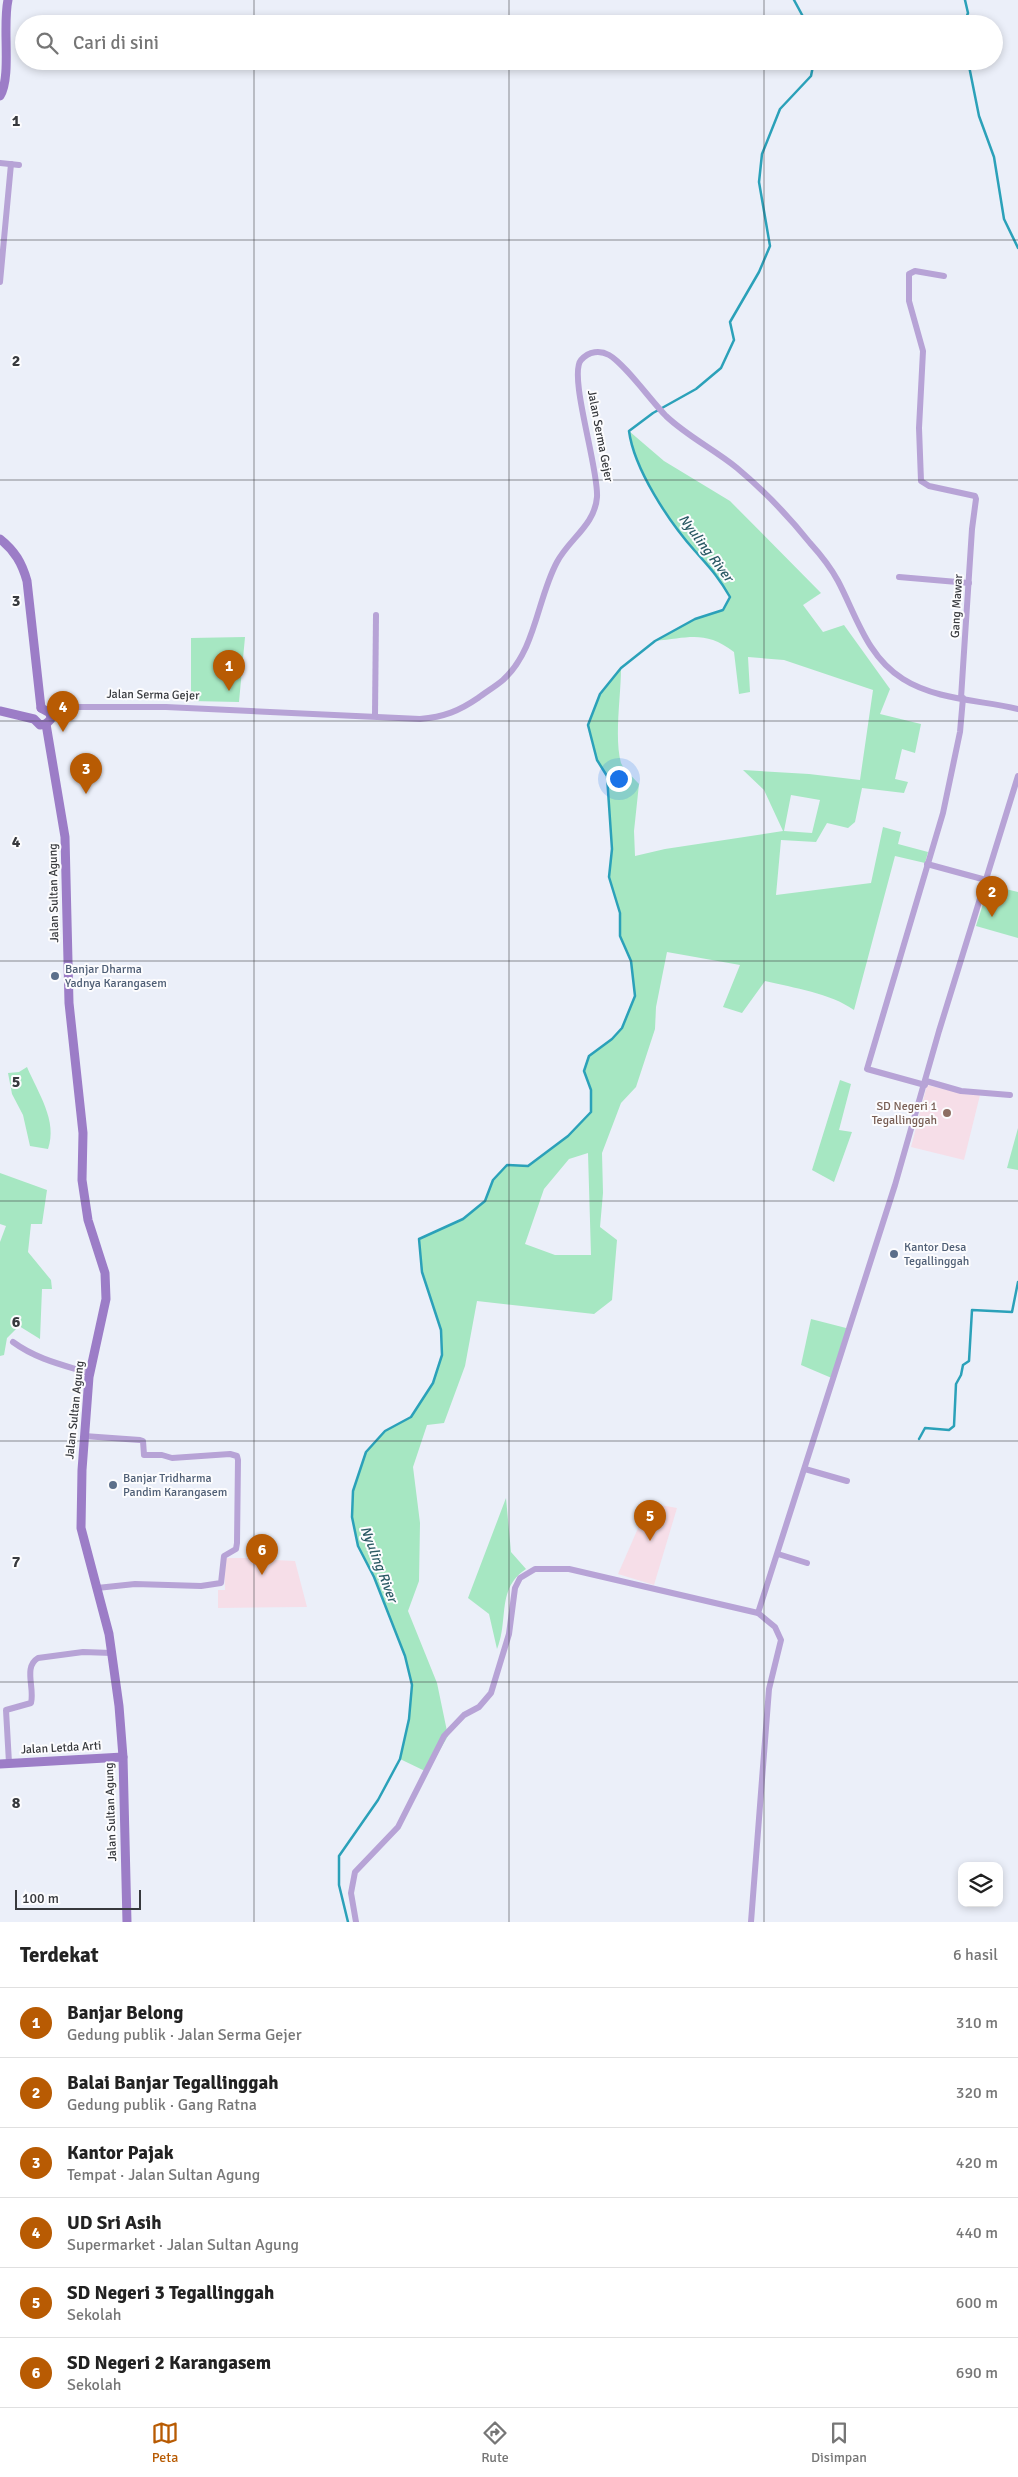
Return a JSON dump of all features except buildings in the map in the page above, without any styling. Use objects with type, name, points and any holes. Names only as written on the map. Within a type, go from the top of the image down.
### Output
[{"type":"street","points":[[0,96],[5,76],[5,28],[8,0]]},
{"type":"street","points":[[0,163],[19,165]]},
{"type":"street","points":[[0,282],[11,164]]},
{"type":"street","name":"Gang Mawar","points":[[926,1083],[867,1069],[920,896],[953,770],[962,698],[973,515],[976,499],[975,496],[929,486],[921,481],[919,428],[923,350],[909,301],[908,280],[909,274],[915,271],[944,276]]},
{"type":"street","name":"Jalan Serma Gejer","points":[[47,715],[69,707],[166,707],[324,715],[374,715],[420,719],[442,717],[454,713],[504,679],[520,658],[536,621],[552,572],[560,556],[588,524],[596,506],[596,471],[577,381],[581,360],[596,352],[608,354],[614,358],[668,418],[736,467],[810,542],[836,578],[866,642],[891,670],[918,687],[1018,709]]},
{"type":"street","name":"Jalan Sultan Agung","points":[[0,539],[22,563],[27,581],[65,837],[68,1003],[82,1115],[82,1188],[88,1220],[106,1273],[106,1300],[89,1373],[84,1436],[81,1528],[112,1653],[122,1757],[127,1922]]},
{"type":"street","points":[[899,577],[969,583]]},
{"type":"street","points":[[374,715],[376,615]]},
{"type":"street","points":[[0,711],[34,719],[38,724],[47,715]]},
{"type":"street","points":[[34,719],[35,712],[47,715]]},
{"type":"street","points":[[758,1613],[926,1083],[939,1031],[1018,776]]},
{"type":"street","points":[[927,864],[986,880]]},
{"type":"street","points":[[926,1083],[962,1090],[1010,1095]]},
{"type":"street","points":[[13,1342],[25,1351],[45,1360],[89,1373]]},
{"type":"street","points":[[84,1436],[140,1440],[143,1442],[144,1456],[162,1455],[172,1458],[230,1454],[237,1456],[238,1460],[237,1543],[236,1549],[224,1556],[221,1583],[201,1586],[135,1584],[97,1588]]},
{"type":"street","points":[[805,1469],[847,1481]]},
{"type":"street","points":[[778,1554],[806,1563]]},
{"type":"street","points":[[356,1922],[351,1893],[355,1872],[398,1827],[444,1736],[464,1715],[479,1707],[492,1693],[509,1634],[515,1588],[520,1578],[545,1568],[569,1569],[758,1613],[775,1627],[781,1640],[769,1689],[751,1922]]},
{"type":"street","points":[[4,1764],[6,1710],[31,1703],[33,1697],[30,1666],[33,1661],[38,1658],[82,1652],[112,1653]]},
{"type":"street","name":"Jalan Letda Arti","points":[[4,1764],[122,1757]]},
{"type":"shaded area","name":"SD Negeri 1 Tegallinggah","points":[[927,1085],[964,1094],[980,1095],[964,1160],[911,1147]]},
{"type":"shaded area","points":[[649,1503],[677,1508],[654,1585],[618,1574]]},
{"type":"shaded area","points":[[224,1558],[295,1561],[307,1607],[218,1608],[218,1590],[225,1590]]},
{"type":"green space","points":[[629,431],[664,461],[730,501],[821,593],[803,605],[823,632],[844,625],[890,689],[880,714],[921,724],[915,753],[902,749],[895,779],[908,782],[904,793],[862,788],[855,822],[848,828],[827,823],[816,842],[781,840],[776,895],[871,883],[883,827],[901,832],[898,844],[928,852],[925,863],[895,856],[854,1010],[823,995],[765,981],[742,1013],[723,1007],[740,965],[667,952],[656,1007],[655,1029],[636,1087],[621,1103],[602,1153],[603,1193],[600,1227],[617,1240],[612,1300],[594,1314],[477,1301],[465,1366],[444,1423],[427,1425],[413,1467],[420,1523],[419,1581],[408,1611],[437,1683],[448,1736],[427,1772],[400,1759],[409,1719],[412,1685],[405,1656],[374,1577],[358,1546],[352,1517],[353,1491],[366,1452],[385,1431],[411,1417],[433,1383],[442,1355],[441,1330],[422,1272],[419,1239],[463,1219],[485,1201],[493,1180],[507,1165],[528,1166],[568,1136],[591,1112],[591,1090],[584,1071],[589,1056],[612,1039],[622,1028],[635,996],[631,961],[620,936],[620,913],[609,877],[612,849],[607,776],[597,760],[588,725],[600,694],[621,668],[618,729],[619,753],[622,766],[639,784],[634,831],[635,856],[665,849],[783,831],[764,790],[743,770],[809,774],[860,780],[873,690],[784,660],[748,657],[750,692],[739,694],[734,652],[724,645],[705,638],[696,637],[655,641],[695,619],[723,610],[730,597],[664,510],[645,478],[632,446]],"holes":[[[791,795],[820,800],[812,833],[784,831]],[[588,1153],[591,1255],[555,1255],[525,1244],[544,1189],[569,1159]]]},
{"type":"green space","points":[[245,637],[239,702],[191,701],[191,638]]},
{"type":"green space","points":[[989,885],[1018,892],[1018,938],[976,926]]},
{"type":"green space","points":[[27,1067],[49,1118],[50,1139],[48,1149],[30,1146],[23,1115],[12,1094],[8,1073],[19,1072]]},
{"type":"green space","points":[[840,1080],[851,1084],[839,1130],[852,1132],[834,1182],[812,1170]]},
{"type":"green space","points":[[1018,1128],[1018,1170],[1007,1168]]},
{"type":"green space","points":[[0,1173],[47,1190],[42,1224],[31,1224],[28,1252],[51,1280],[52,1289],[42,1289],[40,1339],[19,1326],[7,1338],[4,1355],[0,1356],[0,1242],[6,1226],[0,1224]]},
{"type":"green space","points":[[811,1319],[850,1329],[834,1379],[801,1365]]},
{"type":"green space","points":[[506,1498],[511,1552],[526,1569],[510,1586],[497,1649],[489,1614],[468,1598]]},
{"type":"waterway","name":"Nyuling River","points":[[794,0],[802,15]]},
{"type":"waterway","points":[[965,0],[967,15]]},
{"type":"waterway","name":"Nyuling River","points":[[348,1922],[339,1885],[339,1856],[378,1800],[400,1759],[409,1719],[412,1685],[405,1656],[374,1577],[358,1546],[352,1517],[353,1491],[366,1452],[385,1431],[411,1417],[433,1383],[442,1355],[441,1330],[422,1272],[419,1239],[463,1219],[485,1201],[493,1180],[507,1165],[528,1166],[568,1136],[591,1112],[591,1090],[584,1071],[589,1056],[612,1039],[622,1028],[635,996],[631,961],[620,936],[620,913],[609,877],[612,849],[607,776],[597,760],[588,725],[600,694],[621,668],[655,641],[695,619],[723,610],[730,597],[714,572],[674,525],[654,494],[638,462],[629,431],[653,413],[696,389],[721,368],[734,340],[730,322],[759,272],[770,246],[759,182],[762,154],[780,109],[811,76],[812,70]]},
{"type":"waterway","points":[[970,70],[979,116],[994,157],[1004,219],[1018,248]]},
{"type":"waterway","points":[[919,1439],[925,1428],[949,1430],[954,1426],[956,1384],[961,1375],[963,1365],[969,1361],[972,1310],[1012,1312],[1018,1282]]},
{"type":"place","name":"Banjar Belong","points":[[229,691]]},
{"type":"place","name":"UD Sri Asih","points":[[63,732]]},
{"type":"place","name":"Kantor Pajak","points":[[86,794]]},
{"type":"place","name":"Balai Banjar Tegallinggah","points":[[992,917]]},
{"type":"place","name":"Banjar Dharma Yadnya Karangasem","points":[[55,976]]},
{"type":"place","name":"SD Negeri 1 Tegallinggah","points":[[947,1113]]},
{"type":"place","name":"Kantor Desa Tegallinggah","points":[[894,1254]]},
{"type":"place","name":"Banjar Tridharma Pandim Karangasem","points":[[113,1485]]},
{"type":"place","name":"SD Negeri 3 Tegallinggah","points":[[650,1541]]},
{"type":"place","name":"SD Negeri 2 Karangasem","points":[[262,1575]]}]
